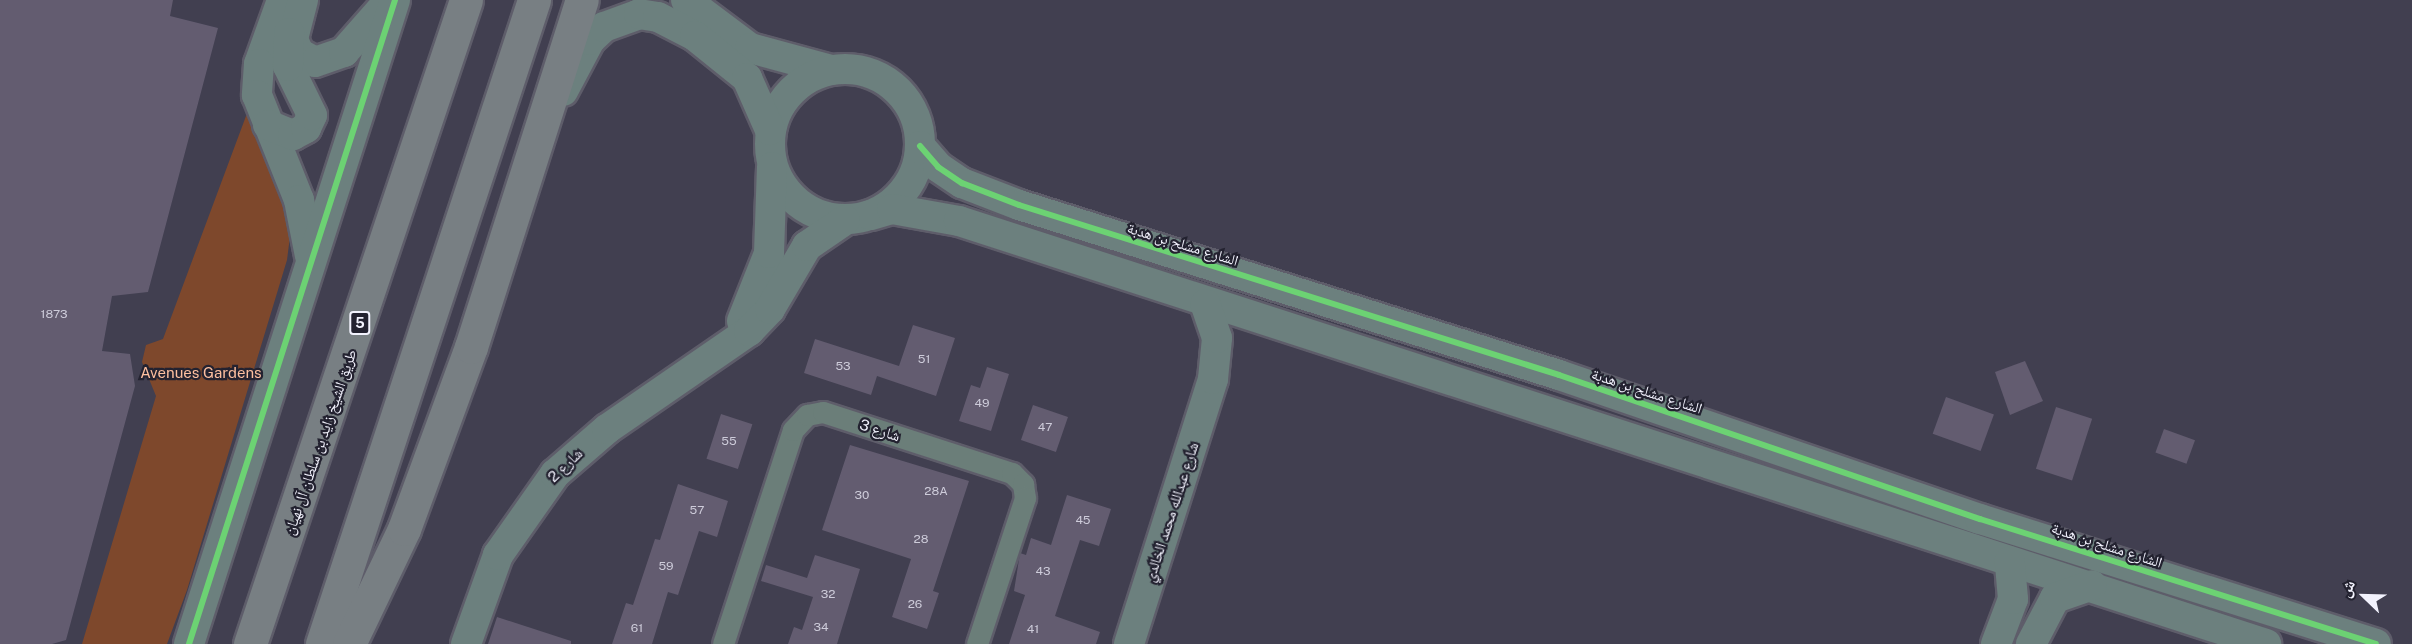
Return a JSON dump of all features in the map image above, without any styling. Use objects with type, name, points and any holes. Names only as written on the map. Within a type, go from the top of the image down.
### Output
[{"type":"highway","name":"طريق الشيخ زايد بن سلطان آل نهيان","points":[[250,644],[466,0]]},
{"type":"highway","points":[[322,644],[534,0]]},
{"type":"highway","points":[[349,644],[404,529],[531,162],[582,0]]},
{"type":"street","points":[[294,6],[292,39],[299,53],[324,62],[344,52],[390,0]]},
{"type":"street","points":[[189,644],[235,513],[310,259],[395,0]]},
{"type":"street","points":[[686,0],[750,48],[831,70],[853,69],[894,86],[908,103],[920,146],[906,188],[858,217]]},
{"type":"street","points":[[268,125],[293,135],[306,128],[312,115],[285,54],[294,6]]},
{"type":"street","points":[[294,6],[257,72],[257,95],[299,200],[310,259]]},
{"type":"street","points":[[531,162],[590,40],[604,27],[639,14],[675,24],[737,68],[756,90],[770,130],[772,166],[792,199],[817,214],[858,217],[892,209],[959,221],[1268,325],[1892,525],[2092,585],[2266,644]]},
{"type":"street","points":[[770,130],[792,91],[831,70]]},
{"type":"street","name":"الشارع مشلح بن هدبة","points":[[920,146],[938,168],[962,183],[1019,205],[1848,471],[2376,644]]},
{"type":"street","name":"شارع 2","points":[[731,342],[763,277],[772,229],[772,166]]},
{"type":"street","name":"شارع 2","points":[[466,644],[498,555],[555,474],[607,429],[731,342],[770,309],[807,246],[858,217]]},
{"type":"street","name":"شارع عبدالله محمد الخالدي","points":[[1129,644],[1212,379],[1217,338],[1205,303]]},
{"type":"street","name":"شارع عبدالله محمد الخالدي","points":[[1212,379],[1236,342],[1268,325]]},
{"type":"street","name":"شارع 3","points":[[723,644],[793,430],[807,415],[823,412],[1012,473],[1023,484],[1025,498],[977,644]]},
{"type":"street","points":[[1832,505],[1855,491],[1848,471]]},
{"type":"street","points":[[1892,525],[1887,504],[1901,489]]},
{"type":"street","points":[[1996,644],[2013,599],[2010,561]]},
{"type":"street","points":[[2031,644],[2055,598],[2092,585]]},
{"type":"green space","name":"Avenues Gardens","points":[[249,108],[292,221],[287,260],[187,590],[167,644],[82,644],[156,396],[142,362],[146,345],[163,339]]},
{"type":"building","points":[[0,0],[173,0],[170,16],[218,28],[148,292],[112,296],[102,351],[130,354],[135,386],[66,640],[52,644],[0,644]]},
{"type":"building","points":[[913,325],[955,338],[936,396],[877,376],[871,395],[804,373],[815,339],[899,366]]},
{"type":"building","points":[[2025,361],[2043,401],[2010,415],[1995,372]]},
{"type":"building","points":[[987,367],[1009,374],[991,431],[959,421],[971,385],[980,388]]},
{"type":"building","points":[[1946,397],[1994,414],[1981,451],[1933,434]]},
{"type":"building","points":[[1033,405],[1068,417],[1056,452],[1021,440]]},
{"type":"building","points":[[2056,407],[2092,419],[2072,481],[2036,469]]},
{"type":"building","points":[[721,414],[752,424],[738,469],[706,459]]},
{"type":"building","points":[[2164,429],[2195,440],[2186,464],[2155,452]]},
{"type":"building","points":[[850,445],[969,481],[933,591],[939,593],[927,629],[892,617],[911,559],[822,530]]},
{"type":"building","points":[[678,484],[728,501],[717,537],[699,531],[678,595],[668,592],[652,644],[612,644],[626,603],[633,605],[655,539],[660,540]]},
{"type":"building","points":[[1067,495],[1111,509],[1099,546],[1080,540],[1055,616],[1100,632],[1096,644],[1009,644],[1025,595],[1014,591],[1020,553],[1026,555],[1031,538],[1051,545]]},
{"type":"building","points":[[815,555],[860,569],[837,644],[788,644],[794,627],[802,630],[813,597],[761,581],[766,565],[807,578]]},
{"type":"building","points":[[497,617],[571,641],[571,644],[488,644]]},
{"type":"cycle path","points":[[189,644],[395,0]]},
{"type":"cycle path","points":[[920,146],[938,167],[962,183],[1019,205],[1559,375],[1980,519],[2376,644]]}]
